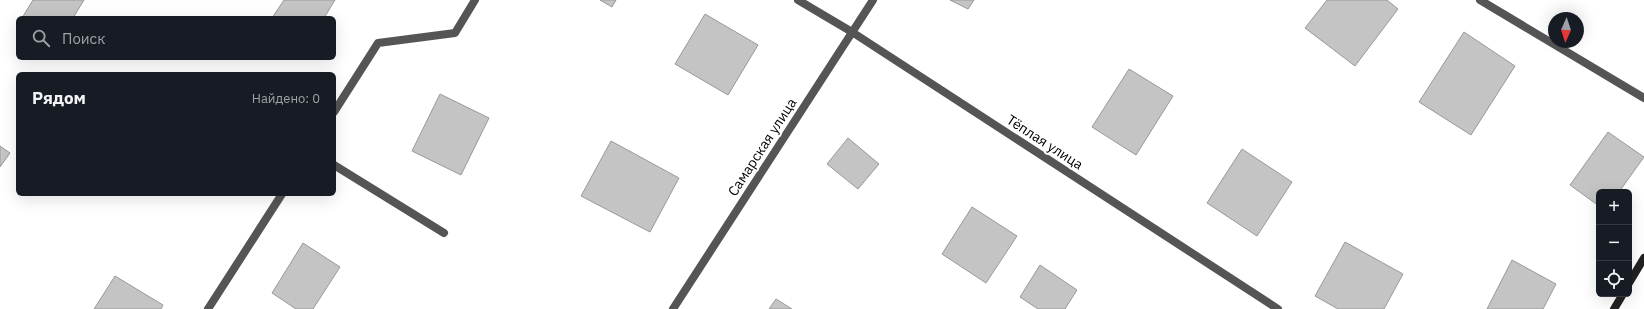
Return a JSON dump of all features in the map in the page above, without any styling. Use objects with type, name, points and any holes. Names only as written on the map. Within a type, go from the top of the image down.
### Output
[{"type":"street","points":[[336,109],[378,43],[455,32],[475,0]]},
{"type":"street","name":"Тёплая улица","points":[[798,0],[852,32],[1278,309]]},
{"type":"street","name":"Самарская улица","points":[[673,309],[873,0]]},
{"type":"street","points":[[1480,0],[1644,98]]},
{"type":"street","points":[[336,166],[444,233]]},
{"type":"street","points":[[208,309],[281,196]]},
{"type":"street","points":[[1632,278],[1644,258]]},
{"type":"street","points":[[1614,309],[1620,297]]},
{"type":"building","points":[[33,0],[84,0],[74,16],[23,16]]},
{"type":"building","points":[[284,0],[335,0],[325,16],[273,16]]},
{"type":"building","points":[[600,0],[616,0],[612,7]]},
{"type":"building","points":[[950,0],[974,0],[968,9]]},
{"type":"building","points":[[1327,0],[1387,0],[1398,9],[1355,66],[1305,28]]},
{"type":"building","points":[[705,14],[758,45],[728,95],[675,64]]},
{"type":"building","points":[[1464,32],[1515,66],[1471,135],[1419,102]]},
{"type":"building","points":[[1129,69],[1173,96],[1136,155],[1092,127]]},
{"type":"building","points":[[440,94],[489,118],[461,175],[412,151]]},
{"type":"building","points":[[1608,132],[1644,157],[1621,189],[1596,189],[1596,204],[1570,185]]},
{"type":"building","points":[[848,138],[879,164],[858,189],[827,164]]},
{"type":"building","points":[[611,141],[679,178],[650,232],[581,196]]},
{"type":"building","points":[[0,146],[10,153],[0,167]]},
{"type":"building","points":[[1242,149],[1292,182],[1257,236],[1207,203]]},
{"type":"building","points":[[972,207],[1017,236],[986,283],[942,254]]},
{"type":"building","points":[[1345,242],[1403,274],[1384,309],[1338,309],[1315,296]]},
{"type":"building","points":[[303,243],[340,267],[313,309],[296,309],[272,293]]},
{"type":"building","points":[[1512,260],[1556,284],[1543,309],[1487,309]]},
{"type":"building","points":[[1040,265],[1077,290],[1065,309],[1038,309],[1020,297]]},
{"type":"building","points":[[115,276],[163,305],[161,309],[94,309]]},
{"type":"building","points":[[776,299],[792,309],[769,309]]}]
